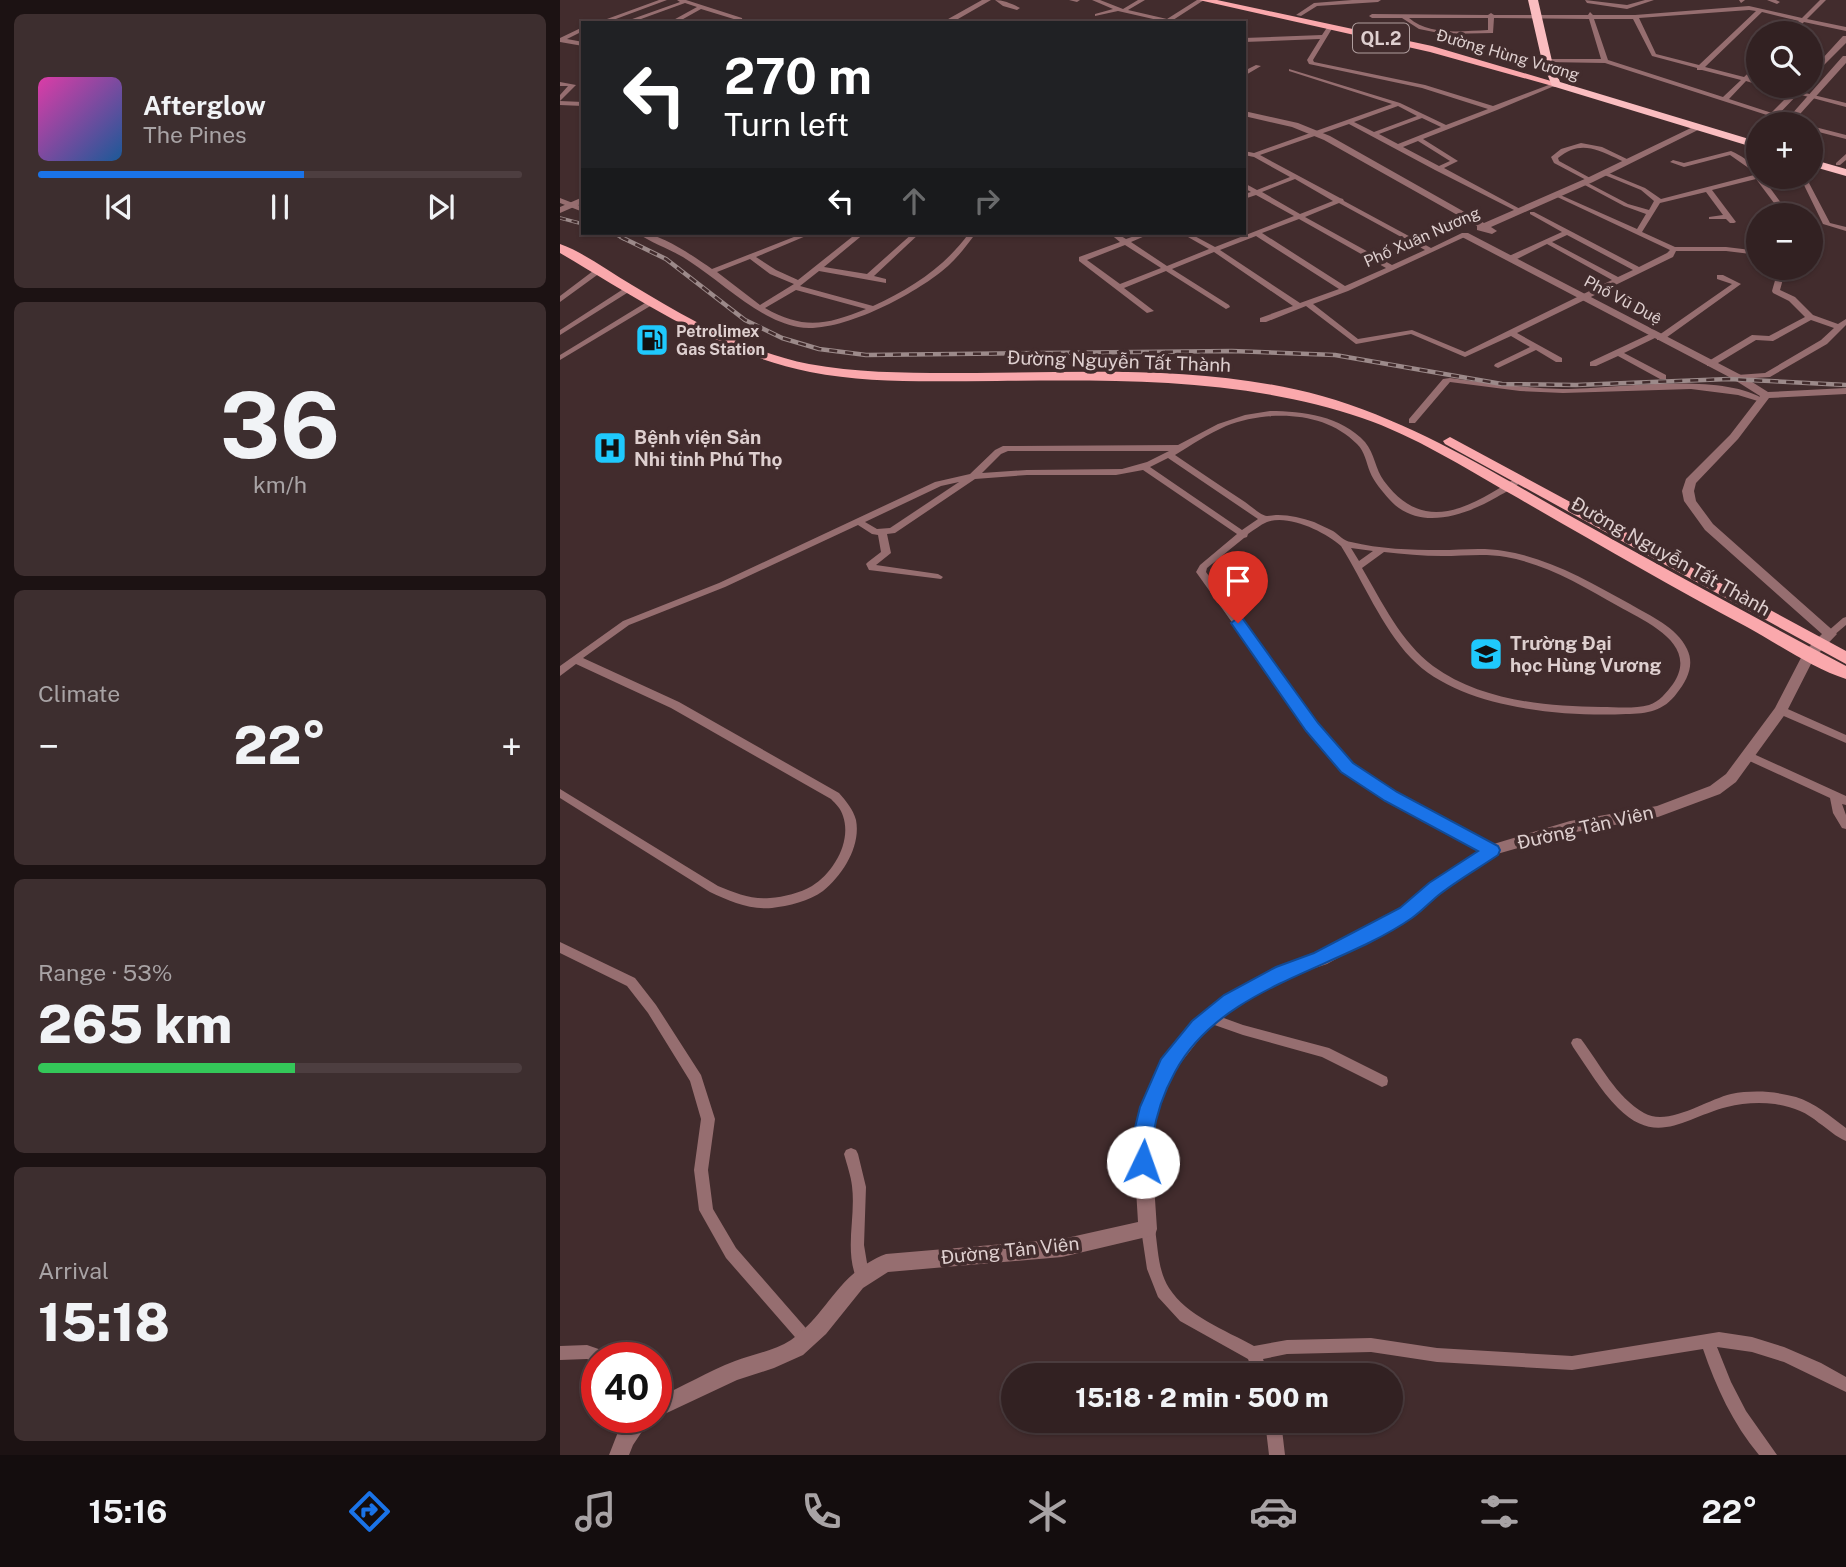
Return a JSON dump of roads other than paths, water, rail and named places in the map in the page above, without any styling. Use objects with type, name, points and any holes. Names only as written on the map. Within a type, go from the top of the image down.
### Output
[{"type":"highway","points":[[1533,0],[1547,61],[1555,82]]},
{"type":"highway","name":"Đường Hùng Vương","points":[[1555,82],[1698,128],[1746,140]]},
{"type":"highway","name":"Đường Hùng Vương","points":[[1555,82],[1746,139]]},
{"type":"highway","points":[[1823,166],[1844,165]]},
{"type":"main road","name":"Đường Hùng Vương","points":[[1202,0],[1291,15],[1330,27],[1473,59],[1555,82]]},
{"type":"main road","name":"Đường Hùng Vương","points":[[1227,0],[1440,46],[1555,82]]},
{"type":"main road","name":"Đường Nguyễn Tất Thành","points":[[560,236],[631,288],[718,339],[762,356],[810,368],[902,377],[1222,377],[1312,396],[1382,420],[1513,483],[1846,658]]},
{"type":"main road","name":"Đường Nguyễn Tất Thành","points":[[560,248],[605,268],[721,328],[764,346],[814,360],[907,368],[1184,371],[1321,389],[1412,421],[1513,483]]},
{"type":"main road","name":"Đường Nguyễn Tất Thành","points":[[1819,645],[1846,673]]},
{"type":"street","points":[[604,21],[664,0]]},
{"type":"street","points":[[948,21],[987,0]]},
{"type":"street","points":[[998,0],[1017,8]]},
{"type":"street","points":[[1095,0],[1162,21]]},
{"type":"street","points":[[1097,15],[1121,10],[1142,0]]},
{"type":"street","points":[[1168,21],[1202,0]]},
{"type":"street","points":[[1291,15],[1315,2],[1378,0]]},
{"type":"street","points":[[1605,61],[1586,1],[1627,7],[1651,0]]},
{"type":"street","points":[[1741,0],[1749,8]]},
{"type":"street","points":[[1804,20],[1823,0]]},
{"type":"street","points":[[631,21],[682,1],[740,21]]},
{"type":"street","points":[[675,21],[699,8]]},
{"type":"street","points":[[1372,16],[1635,18],[1749,8],[1846,29]]},
{"type":"street","points":[[1121,10],[1131,21]]},
{"type":"street","points":[[1699,69],[1761,10]]},
{"type":"street","points":[[1491,15],[1493,41]]},
{"type":"street","points":[[1403,16],[1415,26],[1426,29],[1491,32]]},
{"type":"street","points":[[615,17],[625,21]]},
{"type":"street","points":[[1635,18],[1654,55],[1745,79]]},
{"type":"street","points":[[1330,27],[1310,60],[1311,63],[1423,86],[1494,109]]},
{"type":"street","points":[[561,39],[581,30]]},
{"type":"street","points":[[1246,40],[1323,37]]},
{"type":"street","points":[[1823,63],[1846,38]]},
{"type":"street","points":[[561,39],[581,44]]},
{"type":"street","points":[[1823,85],[1846,58]]},
{"type":"street","points":[[1547,61],[1605,61],[1763,112]]},
{"type":"street","points":[[1246,73],[1258,66]]},
{"type":"street","points":[[1291,70],[1398,104],[1447,128]]},
{"type":"street","points":[[1724,100],[1745,79]]},
{"type":"street","points":[[1399,146],[1555,82]]},
{"type":"street","points":[[560,83],[573,85],[560,101]]},
{"type":"street","points":[[1776,112],[1790,98]]},
{"type":"street","points":[[1801,112],[1812,98],[1846,105]]},
{"type":"street","points":[[560,101],[581,104]]},
{"type":"street","points":[[1246,158],[1352,123],[1398,104]]},
{"type":"street","name":"Phố Vũ Duệ","points":[[1246,113],[1294,125],[1317,135],[1479,232],[1512,258],[1737,377],[1764,398]]},
{"type":"street","points":[[1374,134],[1423,116]]},
{"type":"street","points":[[1352,123],[1520,211]]},
{"type":"street","name":"Phố Xuân Nương","points":[[1479,232],[1698,128]]},
{"type":"street","points":[[1823,131],[1846,137]]},
{"type":"street","points":[[1419,139],[1455,161],[1437,169]]},
{"type":"street","points":[[1628,161],[1584,144],[1562,149],[1554,157],[1556,162],[1626,205],[1648,212]]},
{"type":"street","points":[[1246,153],[1255,155],[1341,200],[1432,251]]},
{"type":"street","points":[[1673,162],[1684,165],[1729,153],[1746,164]]},
{"type":"street","points":[[1604,173],[1643,189],[1659,201]]},
{"type":"street","points":[[1246,196],[1295,177]]},
{"type":"street","points":[[1638,233],[1648,212],[1659,201],[1746,179]]},
{"type":"street","points":[[1246,187],[1391,268]]},
{"type":"street","points":[[1707,189],[1731,220],[1711,218]]},
{"type":"street","points":[[1765,189],[1777,203]]},
{"type":"street","points":[[1809,189],[1828,225],[1846,229]]},
{"type":"street","points":[[1556,195],[1674,249],[1746,251]]},
{"type":"street","name":"Phố Xuân Nương","points":[[1263,320],[1345,289],[1479,232],[1532,214],[1549,205],[1556,195]]},
{"type":"street","points":[[1119,287],[1341,200]]},
{"type":"street","points":[[560,201],[578,202]]},
{"type":"street","points":[[560,210],[578,202]]},
{"type":"street","points":[[1601,216],[1626,205]]},
{"type":"street","points":[[1532,214],[1639,270]]},
{"type":"street","points":[[1512,258],[1567,232]]},
{"type":"street","points":[[1258,234],[1345,289]]},
{"type":"street","points":[[646,235],[667,244],[712,272],[774,317],[809,326],[828,324],[901,295],[938,272],[954,258],[971,235]]},
{"type":"street","points":[[712,272],[805,235]]},
{"type":"street","points":[[760,308],[796,285],[858,235]]},
{"type":"street","points":[[869,277],[915,235]]},
{"type":"street","points":[[1115,235],[1226,307]]},
{"type":"street","points":[[1143,235],[1082,259],[1150,311]]},
{"type":"street","points":[[1188,235],[1304,305],[1356,342],[1412,332],[1465,355],[1619,281],[1670,255],[1674,249]]},
{"type":"street","points":[[1546,242],[1619,281]]},
{"type":"street","points":[[752,257],[796,285],[871,308]]},
{"type":"street","points":[[560,300],[605,268]]},
{"type":"street","points":[[817,268],[883,281]]},
{"type":"street","points":[[1593,364],[1657,337],[1737,284],[1720,277]]},
{"type":"street","points":[[1779,280],[1776,291],[1791,299],[1810,317],[1843,324]]},
{"type":"street","points":[[560,332],[631,288]]},
{"type":"street","points":[[560,358],[653,302]]},
{"type":"street","points":[[1710,363],[1755,337],[1770,339],[1810,317]]},
{"type":"street","points":[[1737,377],[1767,375],[1814,348],[1843,324]]},
{"type":"street","points":[[1512,333],[1559,360]]},
{"type":"street","points":[[1498,366],[1536,347]]},
{"type":"street","points":[[1618,352],[1663,377]]},
{"type":"street","points":[[1412,421],[1446,381],[1450,380],[1565,391],[1688,387],[1764,398],[1846,391]]},
{"type":"street","points":[[1764,398],[1751,418],[1690,482],[1690,501],[1709,527],[1819,645],[1846,620]]},
{"type":"street","points":[[560,672],[626,623],[722,584],[938,484],[976,474],[1127,471],[1169,455],[1209,431],[1237,419],[1284,413],[1332,423],[1353,436],[1368,452],[1377,478],[1394,500],[1427,516],[1459,513],[1513,483]]},
{"type":"street","points":[[858,521],[882,534],[892,531],[976,474],[998,452],[1006,448],[1183,448]]},
{"type":"street","points":[[1072,472],[1076,448]]},
{"type":"street","points":[[1169,455],[1264,519]]},
{"type":"street","points":[[1143,466],[1244,534]]},
{"type":"street","points":[[1207,509],[1228,497]]},
{"type":"street","points":[[1343,544],[1381,550],[1501,553],[1543,566],[1654,623],[1680,645],[1688,662],[1685,675],[1668,698],[1653,708],[1628,710],[1523,705],[1490,698],[1440,676],[1416,657],[1397,632],[1343,544],[1327,533],[1297,520],[1280,516],[1264,519],[1203,567],[1201,572],[1331,752],[1347,767],[1391,796],[1492,850]]},
{"type":"street","points":[[882,534],[886,553],[871,564],[872,568],[876,571],[938,578]]},
{"type":"street","points":[[1357,567],[1381,550]]},
{"type":"street","name":"Đường Tản Viên","points":[[672,1402],[734,1371],[775,1359],[798,1347],[847,1288],[863,1275],[886,1263],[1062,1248],[1148,1228],[1142,1140],[1150,1107],[1168,1065],[1199,1027],[1230,1001],[1282,972],[1321,959],[1391,923],[1435,888],[1492,850],[1570,827],[1680,804],[1715,790],[1731,778],[1781,710],[1819,645]]},
{"type":"street","points":[[560,793],[714,889],[741,901],[769,903],[816,890],[833,875],[850,843],[850,813],[835,796],[675,705],[575,659]]},
{"type":"street","points":[[1781,710],[1846,739]]},
{"type":"street","points":[[1747,754],[1841,799],[1839,813],[1846,825]]},
{"type":"street","points":[[560,947],[631,982],[652,1009],[696,1079],[708,1119],[701,1170],[706,1210],[732,1253],[806,1339]]},
{"type":"street","points":[[1210,1018],[1243,1030],[1325,1052],[1381,1081]]},
{"type":"street","points":[[1577,1043],[1630,1112],[1652,1122],[1674,1123],[1718,1104],[1743,1098],[1773,1099],[1798,1103],[1846,1135]]},
{"type":"street","points":[[851,1154],[859,1186],[857,1245],[863,1275]]},
{"type":"street","points":[[1148,1228],[1154,1269],[1163,1292],[1185,1316],[1253,1354],[1257,1363]]},
{"type":"street","points":[[1253,1354],[1287,1347],[1371,1345],[1437,1355],[1572,1363],[1719,1339],[1738,1341],[1820,1369],[1846,1385]]},
{"type":"street","points":[[1708,1341],[1724,1387],[1755,1440],[1769,1455]]},
{"type":"street","points":[[560,1353],[581,1352]]},
{"type":"street","points":[[620,1455],[630,1433]]},
{"type":"street","points":[[1274,1433],[1277,1455]]},
{"type":"railway","points":[[560,218],[581,223]]},
{"type":"railway","points":[[617,235],[624,239]]},
{"type":"railway","points":[[621,237],[666,259],[745,320],[782,338],[819,349],[866,355],[1232,351],[1335,355],[1502,384],[1576,385],[1729,379],[1846,385]]},
{"type":"place","name":"Petrolimex Gas Station","points":[[652,340]]},
{"type":"place","name":"Bệnh viện Sản Nhi tỉnh Phú Thọ","points":[[610,448]]},
{"type":"place","name":"Trường Đại học Hùng Vương","points":[[1486,654]]}]
